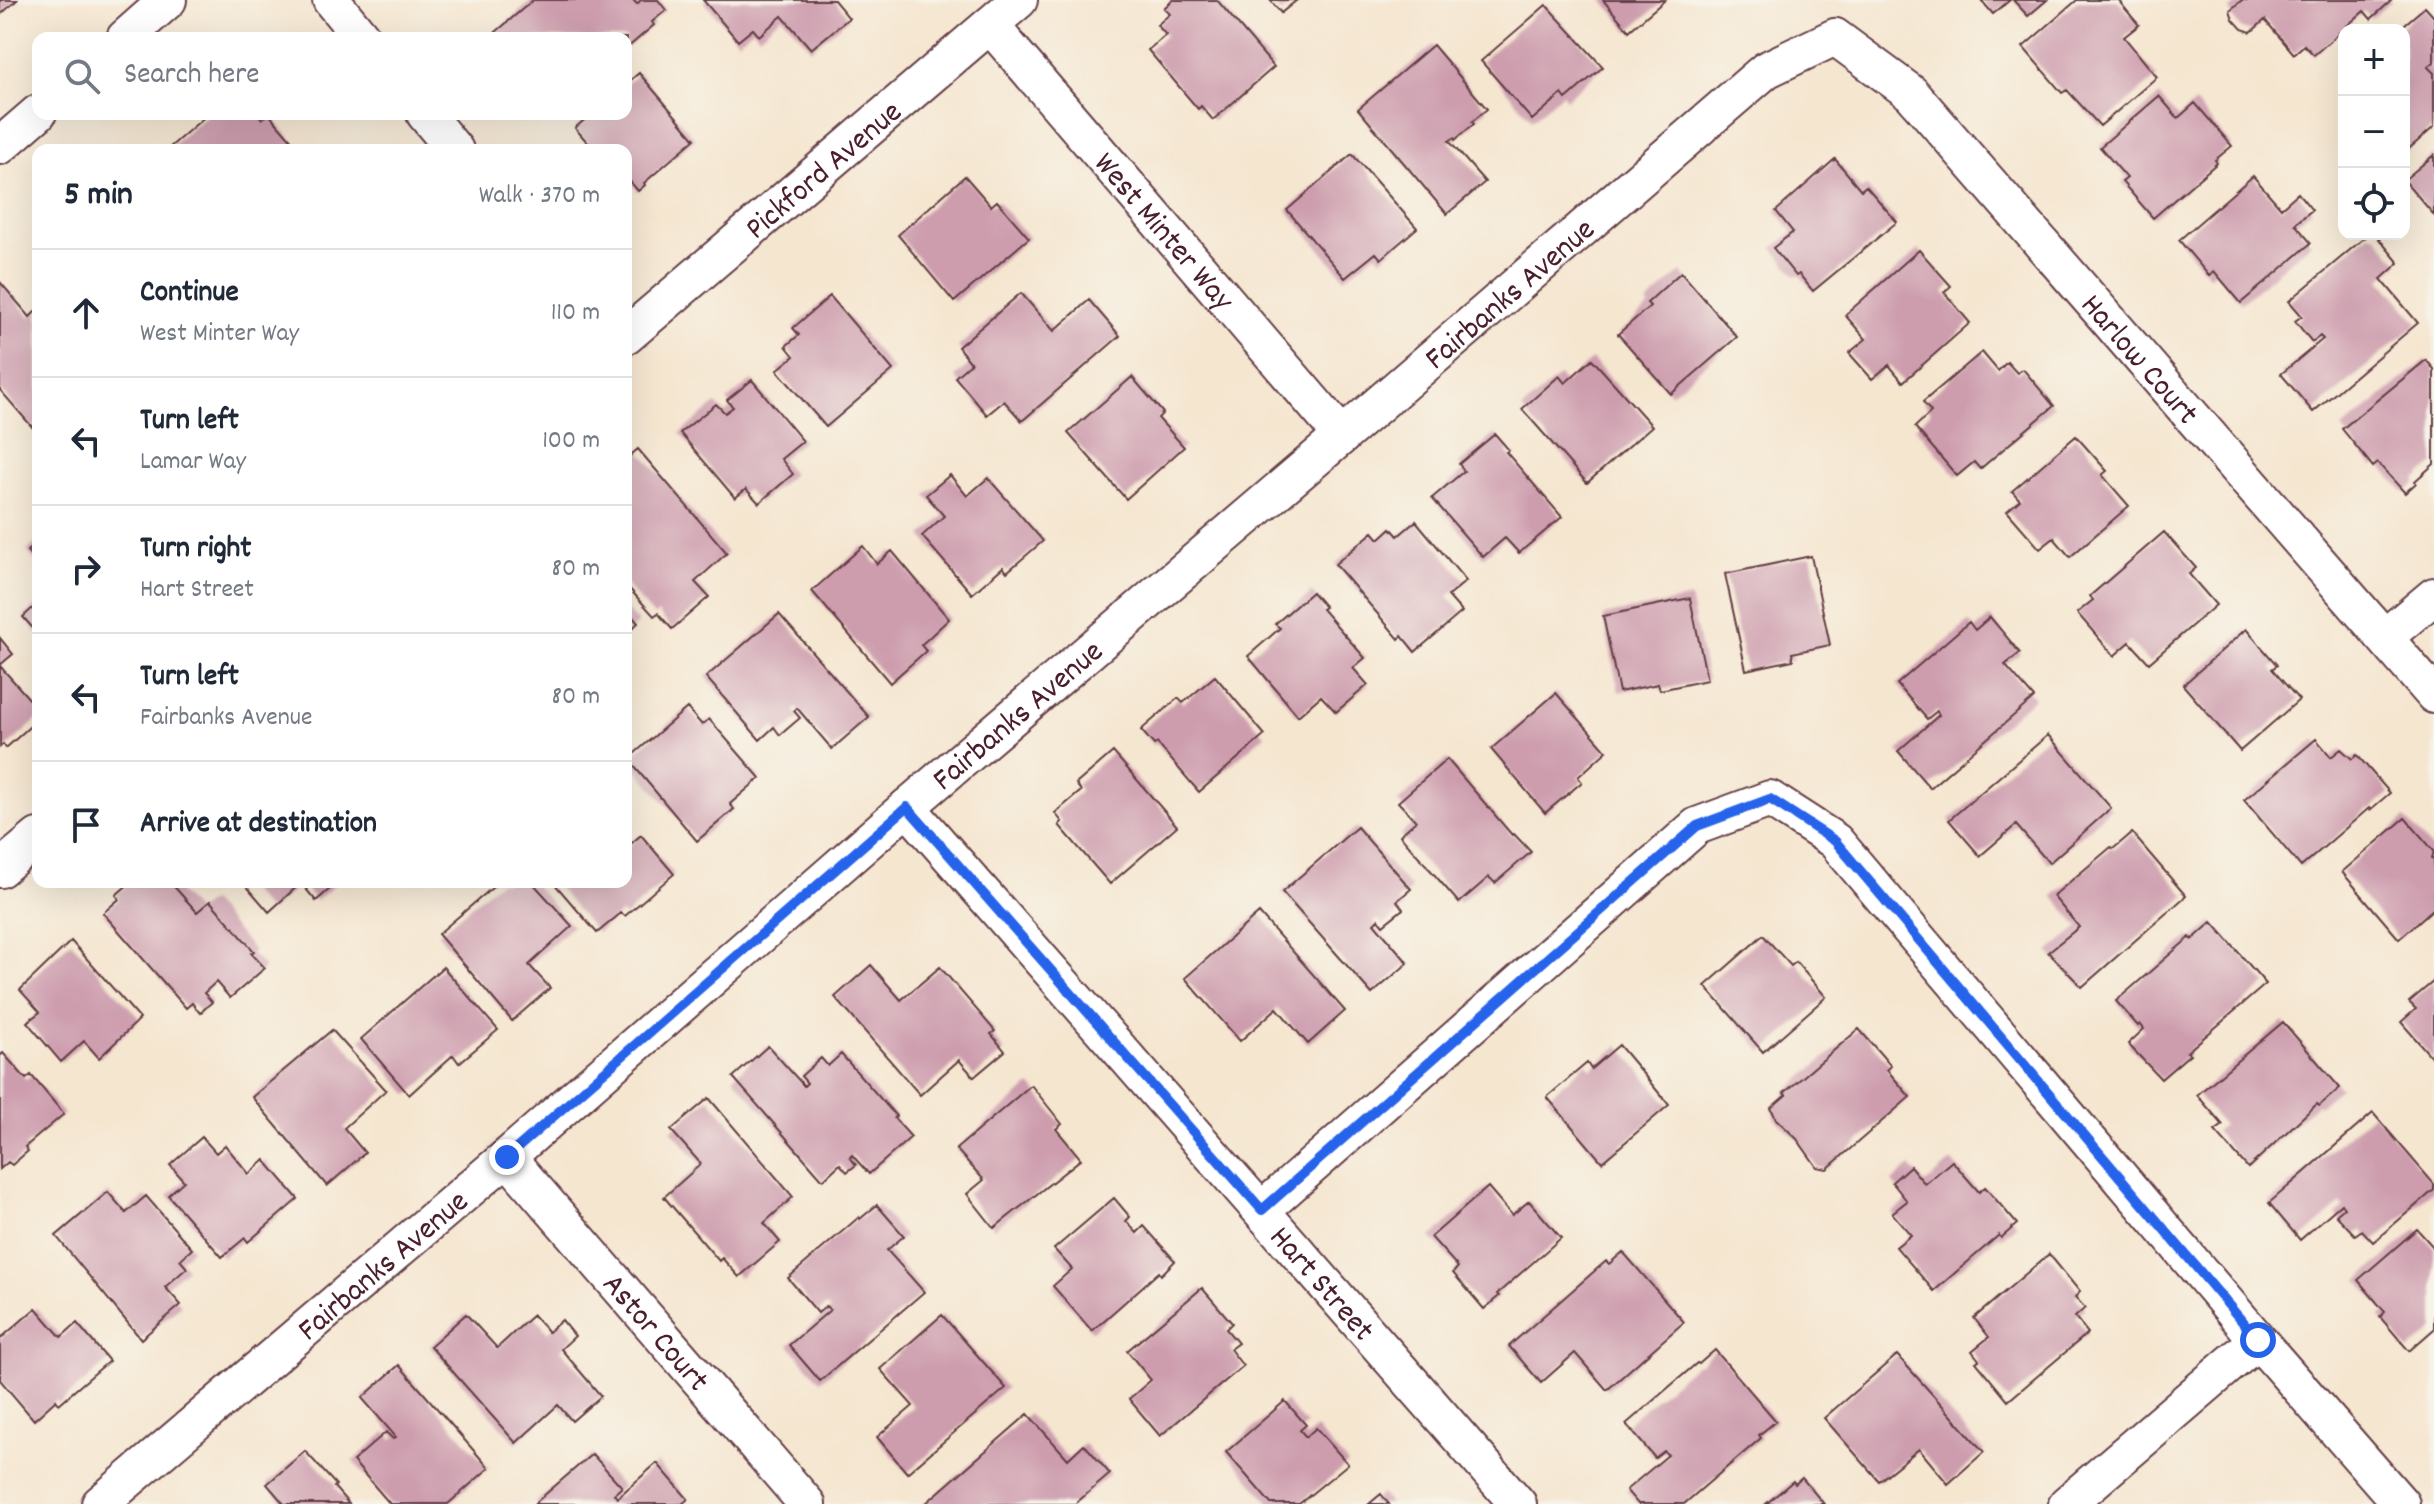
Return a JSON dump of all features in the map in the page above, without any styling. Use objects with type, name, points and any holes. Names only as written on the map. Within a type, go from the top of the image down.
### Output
[{"type":"street","points":[[132,32],[168,0]]},
{"type":"street","points":[[331,0],[357,32]]},
{"type":"street","name":"Pickford Avenue","points":[[632,331],[1019,0]]},
{"type":"street","name":"West Minter Way","points":[[990,25],[1342,436]]},
{"type":"street","name":"Fairbanks Avenue","points":[[100,1504],[507,1157],[907,807],[1766,70],[1835,37]]},
{"type":"street","name":"Harlow Court","points":[[1835,37],[1911,93],[2434,695]]},
{"type":"street","points":[[0,146],[32,118]]},
{"type":"street","points":[[430,120],[450,144]]},
{"type":"street","points":[[2385,637],[2434,596]]},
{"type":"street","points":[[1262,1210],[1697,826],[1770,799],[1835,841],[2401,1504]]},
{"type":"street","name":"Hart Street","points":[[907,807],[1518,1504]]},
{"type":"street","points":[[0,869],[32,842]]},
{"type":"street","name":"Astor Court","points":[[507,1157],[807,1504]]},
{"type":"street","points":[[2067,1504],[2258,1340]]},
{"type":"building","points":[[0,0],[17,0],[0,15]]},
{"type":"building","points":[[533,0],[633,0],[637,4],[641,0],[658,0],[666,10],[632,44],[632,32],[496,32]]},
{"type":"building","points":[[703,0],[834,0],[849,18],[811,49],[782,16],[759,36],[753,29],[738,41]]},
{"type":"building","points":[[1173,0],[1217,0],[1274,67],[1213,120],[1201,106],[1198,109],[1148,50],[1166,35],[1157,25],[1170,14],[1164,8]]},
{"type":"building","points":[[1270,0],[1297,0],[1281,13]]},
{"type":"building","points":[[1603,0],[1665,0],[1629,31]]},
{"type":"building","points":[[1981,0],[2010,0],[1993,14]]},
{"type":"building","points":[[2013,0],[2047,0],[2028,16]]},
{"type":"building","points":[[2077,0],[2118,0],[2139,25],[2124,37],[2157,77],[2100,126],[2067,90],[2062,93],[2023,47]]},
{"type":"building","points":[[2242,0],[2392,0],[2371,19],[2364,11],[2349,24],[2338,24],[2338,34],[2314,55],[2304,45],[2294,54],[2265,20],[2251,32],[2242,29],[2230,10]]},
{"type":"building","points":[[1546,5],[1603,67],[1566,99],[1562,94],[1532,120],[1481,61]]},
{"type":"building","points":[[2425,7],[2434,17],[2434,62],[2428,67],[2434,73],[2434,127],[2410,148],[2410,24],[2405,24]]},
{"type":"building","points":[[1433,45],[1487,109],[1455,140],[1449,141],[1485,182],[1447,214],[1358,109]]},
{"type":"building","points":[[639,73],[695,139],[638,191],[632,184],[632,144],[589,144],[575,128],[584,120],[632,120],[632,79]]},
{"type":"building","points":[[2159,96],[2178,118],[2195,103],[2232,146],[2215,160],[2217,163],[2153,218],[2122,182],[2127,178],[2100,147]]},
{"type":"building","points":[[201,120],[274,120],[295,144],[174,144]]},
{"type":"building","points":[[1352,154],[1417,228],[1381,259],[1376,253],[1345,278],[1287,210]]},
{"type":"building","points":[[2434,155],[2434,215],[2410,187],[2410,175]]},
{"type":"building","points":[[1835,159],[1861,190],[1866,186],[1897,222],[1813,291],[1773,248],[1793,232],[1776,211]]},
{"type":"building","points":[[965,176],[991,206],[997,201],[1029,238],[954,302],[898,235]]},
{"type":"building","points":[[2253,176],[2281,208],[2298,193],[2312,210],[2295,224],[2311,243],[2241,303],[2214,271],[2209,276],[2179,240]]},
{"type":"building","points":[[2362,240],[2380,240],[2399,263],[2381,279],[2418,323],[2313,412],[2281,374],[2323,339],[2320,336],[2312,342],[2295,321],[2302,316],[2289,301]]},
{"type":"building","points":[[1919,250],[1951,286],[1944,292],[1970,323],[1903,382],[1889,365],[1872,379],[1849,353],[1866,339],[1845,315]]},
{"type":"building","points":[[1681,272],[1737,337],[1671,394],[1618,334],[1650,306],[1647,303]]},
{"type":"building","points":[[0,282],[30,317],[32,315],[32,427],[0,390]]},
{"type":"building","points":[[1021,293],[1054,331],[1089,300],[1120,336],[1022,421],[1004,401],[987,415],[955,377],[971,363],[958,347]]},
{"type":"building","points":[[830,296],[893,370],[826,427],[777,370],[794,356],[786,346],[799,335],[793,328]]},
{"type":"building","points":[[1982,352],[1998,371],[2007,362],[2017,373],[2023,369],[2054,406],[1980,469],[1974,462],[1957,476],[1915,427],[1931,412],[1923,402]]},
{"type":"building","points":[[1592,359],[1652,426],[1587,483],[1522,409],[1559,376],[1565,383]]},
{"type":"building","points":[[2426,360],[2434,369],[2434,464],[2405,493],[2378,463],[2373,467],[2342,429]]},
{"type":"building","points":[[1132,377],[1163,413],[1158,418],[1184,447],[1126,499],[1068,433]]},
{"type":"building","points":[[752,380],[803,441],[781,459],[793,474],[759,503],[746,489],[735,498],[680,433],[716,404],[725,413],[733,407],[727,400]]},
{"type":"building","points":[[1495,434],[1509,450],[1506,452],[1562,517],[1519,553],[1505,538],[1483,557],[1432,498],[1464,471],[1459,464]]},
{"type":"building","points":[[2076,436],[2107,471],[2102,475],[2129,506],[2070,557],[2054,538],[2040,549],[2007,511],[2020,500],[2012,491]]},
{"type":"building","points":[[638,449],[727,553],[695,582],[709,597],[672,629],[658,613],[654,616],[632,592],[632,454]]},
{"type":"building","points":[[950,475],[967,496],[988,478],[1043,541],[1007,572],[1003,567],[972,594],[922,536],[944,516],[926,495]]},
{"type":"building","points":[[1416,521],[1466,581],[1448,596],[1462,612],[1415,652],[1402,636],[1399,639],[1335,564],[1373,532],[1379,539],[1391,528],[1398,536]]},
{"type":"building","points":[[2164,532],[2196,568],[2189,574],[2216,605],[2149,663],[2130,642],[2114,656],[2077,613],[2093,600],[2090,596]]},
{"type":"building","points":[[863,546],[877,564],[892,551],[949,619],[921,645],[926,651],[890,683],[812,591]]},
{"type":"building","points":[[1811,556],[1830,645],[1792,653],[1793,660],[1746,670],[1725,574]]},
{"type":"building","points":[[1312,592],[1325,607],[1322,609],[1365,658],[1353,668],[1368,685],[1336,712],[1321,696],[1298,716],[1248,656],[1280,628],[1275,624]]},
{"type":"building","points":[[1690,598],[1707,680],[1660,690],[1658,684],[1619,692],[1603,616]]},
{"type":"building","points":[[32,609],[32,627],[23,617]]},
{"type":"building","points":[[779,614],[869,717],[832,749],[797,708],[794,711],[800,718],[780,735],[774,727],[760,740],[706,677]]},
{"type":"building","points":[[1990,617],[2020,653],[2005,665],[2034,698],[1930,788],[1898,751],[1939,715],[1937,711],[1927,719],[1897,684],[1969,622],[1975,630]]},
{"type":"building","points":[[2246,629],[2277,665],[2272,669],[2299,700],[2240,751],[2183,685]]},
{"type":"building","points":[[0,638],[13,654],[0,665]]},
{"type":"building","points":[[0,666],[32,702],[32,724],[6,748],[3,744],[0,747]]},
{"type":"building","points":[[1215,676],[1265,735],[1199,792],[1157,743],[1154,745],[1141,730],[1178,698],[1183,703]]},
{"type":"building","points":[[1556,693],[1607,751],[1578,777],[1582,782],[1545,813],[1491,749]]},
{"type":"building","points":[[687,708],[702,725],[709,719],[760,778],[730,804],[734,809],[697,841],[632,764],[632,756]]},
{"type":"building","points":[[2048,735],[2111,808],[2049,863],[2016,825],[1980,856],[1949,820]]},
{"type":"building","points":[[2316,739],[2331,757],[2341,749],[2352,759],[2357,755],[2390,793],[2301,867],[2244,800]]},
{"type":"building","points":[[1113,752],[1177,826],[1110,884],[1059,825],[1062,822],[1055,813],[1081,791],[1076,784]]},
{"type":"building","points":[[1447,759],[1512,835],[1531,852],[1495,883],[1489,877],[1459,903],[1400,835],[1416,821],[1398,802]]},
{"type":"building","points":[[2405,818],[2434,851],[2434,908],[2399,939],[2342,872]]},
{"type":"building","points":[[1357,827],[1411,889],[1397,901],[1403,909],[1383,925],[1378,919],[1374,923],[1408,963],[1372,994],[1282,892]]},
{"type":"building","points":[[2132,833],[2186,896],[2082,987],[2048,952],[2079,927],[2053,896]]},
{"type":"building","points":[[641,835],[674,874],[625,916],[621,913],[597,933],[558,888],[632,888],[632,843]]},
{"type":"building","points":[[124,888],[175,888],[197,912],[210,901],[265,968],[230,998],[216,982],[204,993],[212,1002],[200,1013],[192,1003],[186,1008],[103,913],[119,899],[116,895]]},
{"type":"building","points":[[248,888],[295,888],[269,912]]},
{"type":"building","points":[[305,888],[331,888],[316,901]]},
{"type":"building","points":[[492,888],[537,888],[572,926],[529,965],[550,988],[512,1021],[438,934]]},
{"type":"building","points":[[1259,913],[1345,1011],[1308,1044],[1277,1008],[1240,1041],[1185,978]]},
{"type":"building","points":[[2212,922],[2266,984],[2187,1052],[2190,1054],[2161,1079],[2128,1044],[2144,1029],[2116,1001]]},
{"type":"building","points":[[1763,935],[1791,966],[1796,962],[1826,997],[1763,1052],[1705,986]]},
{"type":"building","points":[[71,941],[140,1019],[99,1058],[84,1041],[61,1062],[27,1022],[40,1012],[20,990]]},
{"type":"building","points":[[871,965],[901,1000],[940,967],[995,1031],[991,1034],[1005,1051],[974,1077],[959,1060],[920,1095],[835,997]]},
{"type":"building","points":[[443,967],[498,1030],[459,1063],[453,1055],[409,1095],[361,1039]]},
{"type":"building","points":[[2434,981],[2434,1060],[2401,1022],[2416,1009],[2409,1002]]},
{"type":"building","points":[[2283,1022],[2340,1088],[2319,1106],[2317,1104],[2248,1168],[2215,1131],[2223,1125],[2197,1095]]},
{"type":"building","points":[[1859,1029],[1891,1066],[1887,1070],[1910,1097],[1827,1169],[1817,1167],[1797,1139],[1776,1119],[1771,1108],[1786,1095],[1784,1093]]},
{"type":"building","points":[[332,1030],[386,1090],[344,1128],[365,1153],[327,1186],[252,1097]]},
{"type":"building","points":[[1619,1045],[1669,1105],[1602,1162],[1547,1097],[1587,1063],[1591,1069]]},
{"type":"building","points":[[768,1046],[804,1086],[807,1083],[801,1076],[821,1058],[828,1066],[841,1054],[911,1137],[869,1174],[852,1155],[850,1157],[856,1165],[847,1172],[840,1164],[823,1180],[733,1077]]},
{"type":"building","points":[[3,1053],[26,1079],[31,1075],[64,1114],[25,1147],[28,1151],[12,1165],[8,1162],[0,1169],[0,1056]]},
{"type":"building","points":[[1031,1085],[1062,1124],[1056,1129],[1081,1159],[994,1228],[967,1194],[984,1180],[956,1149]]},
{"type":"building","points":[[709,1098],[793,1197],[764,1223],[780,1242],[739,1277],[722,1258],[719,1261],[664,1197],[701,1164],[671,1130]]},
{"type":"building","points":[[2373,1113],[2434,1184],[2434,1190],[2373,1242],[2362,1230],[2355,1235],[2336,1215],[2344,1208],[2341,1204],[2300,1240],[2269,1203]]},
{"type":"building","points":[[202,1137],[216,1153],[225,1145],[249,1174],[265,1160],[298,1199],[248,1242],[245,1238],[222,1257],[168,1195],[184,1181],[170,1165]]},
{"type":"building","points":[[1952,1161],[1979,1192],[1985,1187],[2017,1224],[2001,1238],[1999,1235],[1934,1291],[1896,1247],[1911,1235],[1892,1213],[1907,1201],[1892,1182],[1910,1166],[1925,1184]]},
{"type":"building","points":[[1488,1187],[1512,1215],[1529,1201],[1561,1238],[1484,1309],[1453,1273],[1458,1267],[1431,1237]]},
{"type":"building","points":[[108,1192],[126,1213],[146,1196],[192,1249],[180,1260],[187,1268],[165,1287],[181,1305],[141,1339],[56,1236]]},
{"type":"building","points":[[1114,1198],[1130,1217],[1126,1221],[1137,1233],[1144,1226],[1175,1261],[1092,1331],[1053,1286],[1072,1269],[1054,1249]]},
{"type":"building","points":[[877,1205],[904,1236],[887,1250],[924,1292],[820,1381],[789,1345],[830,1310],[826,1306],[818,1313],[788,1278]]},
{"type":"building","points":[[2417,1229],[2434,1248],[2434,1329],[2409,1351],[2380,1317],[2385,1312],[2358,1280]]},
{"type":"building","points":[[1623,1252],[1684,1322],[1607,1390],[1575,1353],[1541,1383],[1509,1346],[1606,1261],[1609,1264]]},
{"type":"building","points":[[2049,1254],[2080,1292],[2075,1297],[2085,1308],[2075,1317],[2088,1333],[2008,1401],[1976,1362],[1979,1360],[1972,1351],[1989,1337],[1974,1318]]},
{"type":"building","points":[[1202,1288],[1232,1323],[1226,1329],[1238,1343],[1230,1349],[1243,1366],[1160,1436],[1129,1399],[1151,1380],[1127,1351]]},
{"type":"building","points":[[36,1308],[61,1337],[77,1323],[109,1361],[59,1404],[56,1400],[34,1420],[0,1380],[0,1339]]},
{"type":"building","points":[[466,1314],[497,1348],[533,1315],[548,1332],[562,1320],[575,1336],[561,1349],[601,1396],[572,1421],[558,1405],[516,1443],[430,1346]]},
{"type":"building","points":[[942,1315],[1006,1388],[907,1473],[877,1437],[913,1406],[880,1369]]},
{"type":"building","points":[[1715,1350],[1776,1421],[1759,1435],[1761,1438],[1684,1504],[1638,1504],[1626,1490],[1668,1455],[1664,1451],[1655,1458],[1626,1424]]},
{"type":"building","points":[[1897,1355],[1984,1452],[1948,1484],[1919,1449],[1879,1481],[1824,1418]]},
{"type":"building","points":[[399,1365],[489,1468],[448,1504],[390,1504],[353,1461],[386,1432],[393,1439],[396,1437],[362,1398]]},
{"type":"building","points":[[1285,1401],[1306,1425],[1300,1430],[1306,1437],[1316,1428],[1348,1464],[1299,1504],[1271,1504],[1226,1452]]},
{"type":"building","points":[[1028,1414],[1068,1459],[1084,1444],[1110,1474],[1075,1504],[925,1504]]},
{"type":"building","points":[[305,1451],[349,1504],[284,1504],[267,1484]]},
{"type":"building","points":[[592,1454],[622,1487],[614,1494],[617,1498],[657,1463],[688,1499],[682,1504],[534,1504]]},
{"type":"building","points":[[1802,1478],[1824,1504],[1766,1504],[1793,1481],[1795,1484]]},
{"type":"building","points":[[1381,1494],[1389,1504],[1369,1504]]},
{"type":"route","points":[[507,1157],[907,807],[1262,1210],[1697,826],[1770,799],[1835,841],[2258,1340]]}]
